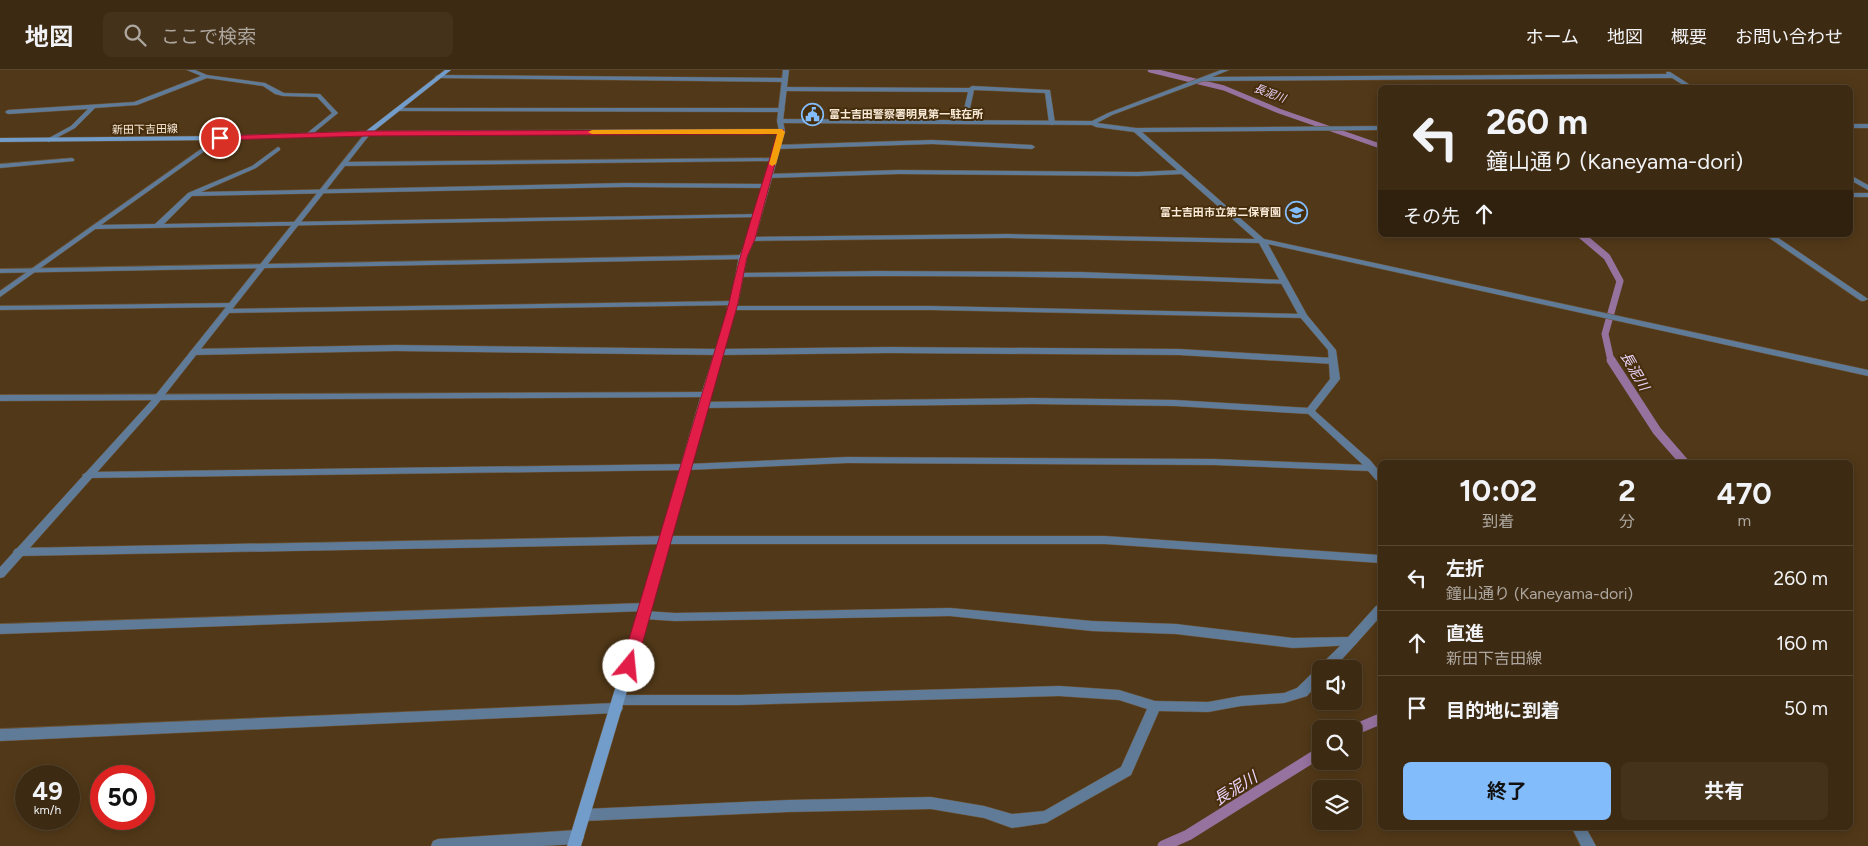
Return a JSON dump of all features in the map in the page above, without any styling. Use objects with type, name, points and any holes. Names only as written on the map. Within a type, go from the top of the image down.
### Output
[{"type":"main road","points":[[368,134],[448,70]]},
{"type":"main road","points":[[576,841],[666,540],[733,306],[741,275],[743,257],[751,239],[774,159],[781,126]]},
{"type":"main road","name":"新田下吉田線","points":[[0,140],[220,138],[781,126]]},
{"type":"street","points":[[190,70],[206,76],[265,85],[279,94],[318,95],[335,113],[308,136]]},
{"type":"street","points":[[786,70],[781,126],[964,122],[1094,123],[1096,125],[1136,130],[1378,128]]},
{"type":"street","points":[[1094,123],[1110,114],[1226,70]]},
{"type":"street","points":[[1663,70],[1688,85]]},
{"type":"street","points":[[8,112],[135,104],[206,76]]},
{"type":"street","points":[[1201,80],[1674,76]]},
{"type":"street","points":[[438,77],[785,80]]},
{"type":"street","points":[[784,89],[971,90],[972,88],[1048,91],[1052,123]]},
{"type":"street","points":[[964,122],[971,90]]},
{"type":"street","points":[[49,140],[73,127],[92,108]]},
{"type":"street","points":[[397,110],[782,110]]},
{"type":"street","points":[[1853,126],[1868,126]]},
{"type":"street","points":[[1136,130],[1262,241],[1303,316],[1332,350],[1335,380],[1310,411]]},
{"type":"street","points":[[0,574],[158,398],[368,134]]},
{"type":"street","points":[[0,295],[220,138]]},
{"type":"street","points":[[777,147],[932,142],[1032,147]]},
{"type":"street","points":[[157,226],[190,194],[205,186],[254,167],[278,149]]},
{"type":"street","points":[[344,164],[774,159]]},
{"type":"street","points":[[0,166],[72,160]]},
{"type":"street","points":[[190,194],[767,181],[899,172],[1138,174],[1182,172]]},
{"type":"street","points":[[1853,179],[1868,188]]},
{"type":"street","points":[[1853,195],[1868,195]]},
{"type":"street","points":[[96,227],[758,215]]},
{"type":"street","points":[[751,239],[1006,236],[1262,241],[1868,373]]},
{"type":"street","points":[[1772,237],[1864,299]]},
{"type":"street","points":[[0,272],[743,257]]},
{"type":"street","points":[[741,275],[926,272],[1214,278],[1285,282]]},
{"type":"street","points":[[0,308],[733,306],[1303,316]]},
{"type":"street","points":[[194,352],[396,348],[719,352],[900,350],[1179,352],[1333,361]]},
{"type":"street","points":[[0,398],[1175,403],[1310,411],[1366,462],[1369,468],[1378,476]]},
{"type":"street","points":[[87,475],[686,467],[847,460],[1214,462],[1369,468]]},
{"type":"street","points":[[19,552],[666,540],[1105,540],[1378,559]]},
{"type":"street","points":[[0,629],[645,611],[674,617],[950,612],[1092,626],[1176,629],[1293,643],[1351,642]]},
{"type":"street","points":[[1334,660],[1378,611]]},
{"type":"street","points":[[0,735],[617,704],[1059,691],[1119,695],[1155,706],[1208,707],[1241,701],[1284,698],[1302,692],[1312,681]]},
{"type":"street","points":[[584,814],[788,806],[931,803],[984,812],[1012,821],[1046,817],[1126,770],[1155,706]]},
{"type":"street","points":[[1580,830],[1589,846]]},
{"type":"street","points":[[438,846],[576,841]]},
{"type":"waterway","name":"長泥川","points":[[1150,70],[1224,88],[1279,111],[1378,145]]},
{"type":"waterway","name":"長泥川","points":[[1583,237],[1607,257],[1620,281],[1605,334],[1611,361]]},
{"type":"waterway","name":"長泥川","points":[[1611,360],[1657,431],[1682,460]]},
{"type":"waterway","name":"長泥川","points":[[1362,727],[1378,720]]},
{"type":"waterway","name":"長泥川","points":[[1163,846],[1188,835],[1312,758]]},
{"type":"slow traffic","points":[[592,132],[782,132],[772,164]]},
{"type":"place","name":"富士吉田警察署明見第一駐在所","points":[[813,114]]},
{"type":"place","name":"富士吉田市立第二保育園","points":[[1297,212]]},
{"type":"route","points":[[220,138],[368,134],[782,132],[751,239],[743,257],[734,303],[629,666]]}]
